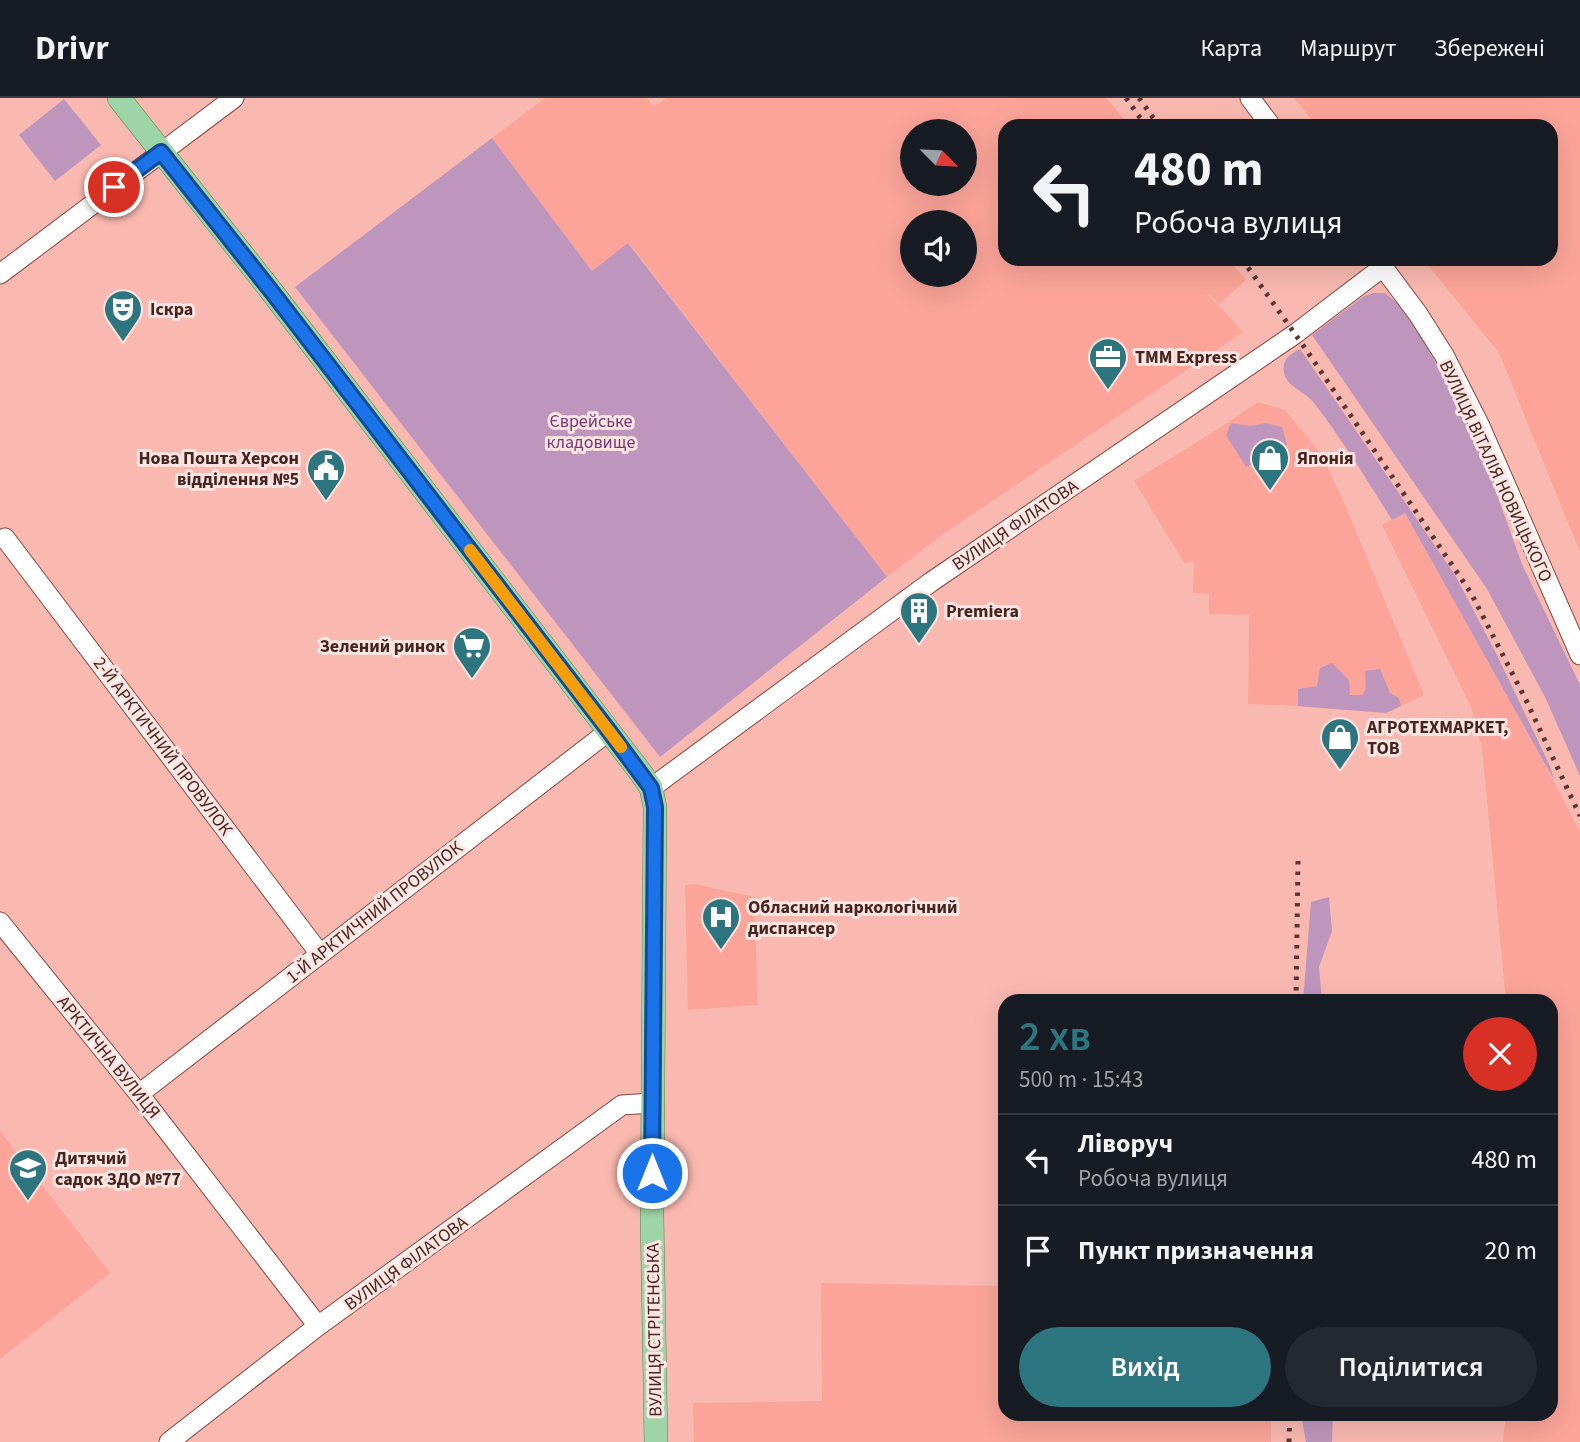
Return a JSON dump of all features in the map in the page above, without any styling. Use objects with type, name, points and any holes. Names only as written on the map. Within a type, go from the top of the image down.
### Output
[{"type":"main road","points":[[119,98],[272,292],[651,788]]},
{"type":"main road","name":"ВУЛИЦЯ СТРІТЕНСЬКА","points":[[651,788],[655,807],[652,1216],[656,1442]]},
{"type":"street","points":[[0,274],[234,98]]},
{"type":"street","points":[[1250,98],[1266,119]]},
{"type":"street","name":"ВУЛИЦЯ ФІЛАТОВА","points":[[651,788],[931,582],[1295,334],[1376,266]]},
{"type":"street","name":"ВУЛИЦЯ ВІТАЛІЯ НОВИЦЬКОГО","points":[[1382,266],[1437,345],[1480,426],[1580,655]]},
{"type":"street","name":"2-Й АРКТИЧНИЙ ПРОВУЛОК","points":[[5,538],[320,954]]},
{"type":"street","name":"1-Й АРКТИЧНИЙ ПРОВУЛОК","points":[[139,1094],[609,731]]},
{"type":"street","name":"АРКТИЧНА ВУЛИЦЯ","points":[[0,922],[139,1094],[318,1326]]},
{"type":"street","name":"ВУЛИЦЯ ФІЛАТОВА","points":[[169,1442],[318,1326],[622,1105],[652,1104]]},
{"type":"shaded area","points":[[545,98],[647,98],[654,107],[666,98],[1106,98],[1124,119],[998,119],[998,266],[1234,266],[1246,280],[1219,304],[1202,287],[1243,332],[942,535],[887,577],[629,243],[592,271],[492,138]]},
{"type":"shaded area","points":[[1294,98],[1580,98],[1580,552],[1499,353],[1429,266],[1558,266],[1558,119],[1311,119]]},
{"type":"shaded area","points":[[1258,402],[1285,410],[1321,454],[1343,500],[1424,695],[1386,713],[1248,704],[1249,615],[1209,614],[1209,594],[1193,593],[1194,560],[1185,564],[1134,481]]},
{"type":"shaded area","points":[[1405,512],[1527,730],[1580,832],[1580,1442],[1503,1442],[1505,1421],[1558,1421],[1558,994],[1505,994],[1482,748],[1471,707],[1382,525]]},
{"type":"shaded area","name":"Обласний наркологічний диспансер","points":[[695,884],[754,897],[758,1005],[688,1010],[685,885]]},
{"type":"shaded area","name":"Дитячий садок ЗДО №77","points":[[0,1131],[110,1273],[0,1359]]},
{"type":"shaded area","points":[[821,1283],[998,1286],[998,1421],[1271,1421],[1271,1442],[694,1442],[693,1403],[822,1401]]},
{"type":"green space","points":[[64,99],[101,145],[55,181],[19,135]]},
{"type":"green space","name":"Єврейське кладовище","points":[[492,138],[592,271],[628,243],[887,577],[660,757],[295,287]]},
{"type":"green space","points":[[1385,293],[1396,302],[1421,335],[1480,448],[1522,564],[1580,685],[1580,776],[1546,699],[1487,589],[1312,335],[1364,296]]},
{"type":"green space","points":[[1300,349],[1455,575],[1496,653],[1550,766],[1554,780],[1405,513],[1392,520],[1314,403],[1286,378],[1283,369],[1285,361]]},
{"type":"green space","points":[[1231,423],[1250,426],[1266,423],[1282,427],[1287,445],[1246,467],[1226,435]]},
{"type":"green space","points":[[1332,663],[1349,680],[1350,695],[1362,695],[1366,689],[1365,671],[1380,669],[1390,693],[1399,698],[1401,706],[1386,713],[1298,706],[1298,689],[1317,686],[1320,668]]},
{"type":"green space","points":[[1329,897],[1332,931],[1319,967],[1321,994],[1304,994],[1311,902]]},
{"type":"green space","points":[[1302,1421],[1333,1421],[1332,1442],[1306,1442]]},
{"type":"railway","points":[[1126,98],[1141,119]]},
{"type":"railway","points":[[1139,98],[1154,119]]},
{"type":"railway","points":[[1247,266],[1471,593],[1527,702],[1580,816]]},
{"type":"railway","points":[[1296,994],[1298,861]]},
{"type":"railway","points":[[1289,1442],[1290,1421]]},
{"type":"slow traffic","points":[[470,550],[621,747]]},
{"type":"place","name":"Іскра","points":[[123,343]]},
{"type":"place","name":"TMM Express","points":[[1108,391]]},
{"type":"place","name":"Японія","points":[[1270,492]]},
{"type":"place","name":"Нова Пошта Херсон відділення №5","points":[[326,502]]},
{"type":"place","name":"Premiera","points":[[919,645]]},
{"type":"place","name":"Зелений ринок","points":[[472,680]]},
{"type":"place","name":"АГРОТЕХМАРКЕТ, ТОВ","points":[[1340,771]]},
{"type":"place","name":"Обласний наркологічний диспансер","points":[[721,951]]},
{"type":"place","name":"Дитячий садок ЗДО №77","points":[[28,1202]]},
{"type":"route","points":[[114,187],[161,152],[272,292],[651,788],[655,807],[652,1173]]}]
